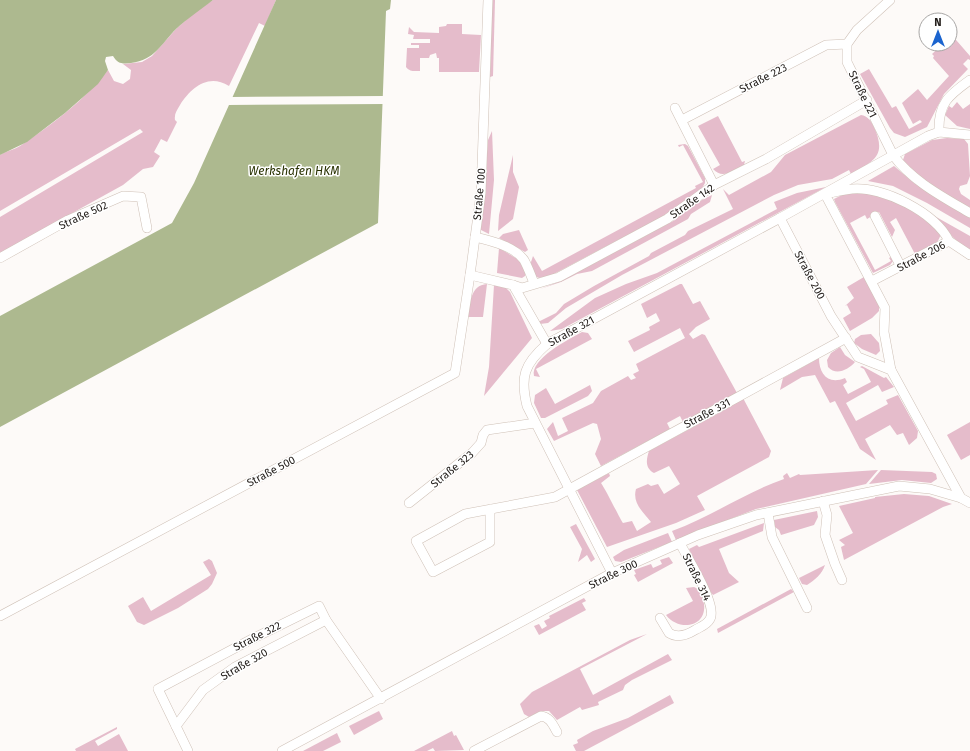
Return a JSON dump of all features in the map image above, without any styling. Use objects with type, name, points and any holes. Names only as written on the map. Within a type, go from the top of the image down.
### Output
[{"type":"street","name":"Straße 100","points":[[470,275],[481,193],[488,0]]},
{"type":"street","points":[[847,44],[857,30],[890,0]]},
{"type":"street","name":"Straße 221","points":[[847,44],[847,62],[867,100],[893,156],[900,166],[918,180],[970,213]]},
{"type":"street","name":"Straße 223","points":[[682,120],[826,46],[847,44]]},
{"type":"street","points":[[939,132],[939,119],[943,105],[952,93],[970,80]]},
{"type":"street","name":"Straße 142","points":[[513,284],[522,288],[534,283],[559,277],[660,222],[714,186],[766,159],[867,100]]},
{"type":"street","points":[[675,108],[714,186]]},
{"type":"street","points":[[780,218],[928,136],[939,132],[970,135]]},
{"type":"street","name":"Straße 206","points":[[825,194],[854,189],[893,198],[914,208],[937,223],[944,231],[949,241],[872,281]]},
{"type":"street","points":[[825,194],[885,308],[884,332],[891,370],[961,498]]},
{"type":"street","name":"Straße 502","points":[[0,258],[68,220],[123,196],[141,197],[147,228]]},
{"type":"street","points":[[875,216],[901,267]]},
{"type":"street","name":"Straße 200","points":[[780,218],[831,316],[858,357],[891,370]]},
{"type":"street","name":"Straße 321","points":[[612,574],[527,406],[523,380],[526,368],[535,354],[547,344],[780,218]]},
{"type":"street","points":[[475,237],[494,241],[518,254],[524,261],[534,283]]},
{"type":"street","points":[[949,241],[970,255]]},
{"type":"street","points":[[470,275],[513,284],[547,344]]},
{"type":"street","name":"Straße 500","points":[[0,616],[455,373],[470,275]]},
{"type":"street","name":"Straße 331","points":[[568,488],[846,338]]},
{"type":"street","name":"Straße 323","points":[[409,504],[472,453],[482,443],[483,436],[487,430],[535,422]]},
{"type":"street","name":"Straße 300","points":[[282,751],[612,574],[698,535],[768,513],[900,486],[930,489],[961,498],[970,503]]},
{"type":"street","points":[[490,509],[490,542],[433,572],[416,541],[465,514],[490,509],[555,497],[568,488]]},
{"type":"street","points":[[823,501],[827,515],[825,535],[842,580]]},
{"type":"street","points":[[768,513],[772,538],[807,608]]},
{"type":"street","name":"Straße 314","points":[[660,618],[669,633],[678,636],[691,632],[706,624],[711,618],[712,611],[708,597],[680,543]]},
{"type":"street","name":"Straße 322","points":[[188,751],[158,689],[241,644],[319,606],[326,620],[381,699]]},
{"type":"street","name":"Straße 320","points":[[176,726],[203,690],[235,667],[326,620]]},
{"type":"street","points":[[474,751],[541,716],[545,717],[551,722],[556,732]]},
{"type":"shaded area","points":[[213,0],[276,0],[265,26],[259,23],[229,86],[221,82],[207,82],[201,84],[189,93],[176,112],[175,120],[177,122],[167,142],[161,139],[154,152],[160,156],[153,167],[143,169],[123,185],[0,253],[0,217],[143,132],[140,129],[0,211],[0,155],[20,146],[55,121],[78,102],[108,70],[114,81],[123,84],[130,79],[131,70],[123,64],[142,62],[152,56],[176,29],[195,12]]},
{"type":"shaded area","points":[[492,0],[495,0],[493,76],[490,77]]},
{"type":"shaded area","points":[[447,24],[462,24],[462,34],[481,35],[479,72],[439,72],[439,58],[437,58],[436,53],[430,55],[429,58],[420,58],[420,71],[409,70],[406,67],[407,48],[419,48],[419,45],[411,45],[411,43],[430,43],[430,39],[413,39],[414,35],[408,34],[409,27],[414,32],[439,33],[439,27],[446,26]]},
{"type":"shaded area","points":[[958,42],[970,56],[970,60],[968,59],[963,64],[968,69],[944,94],[927,127],[905,137],[894,133],[860,74],[869,69],[892,108],[896,106],[909,129],[922,122],[920,120],[913,124],[902,103],[918,89],[927,100],[949,76],[933,58],[934,56],[932,54],[934,52],[958,52]]},
{"type":"shaded area","points":[[957,102],[963,109],[970,104],[970,129],[957,126],[945,115],[949,106],[952,108]]},
{"type":"shaded area","points":[[861,115],[872,123],[878,137],[879,145],[876,156],[866,165],[851,174],[849,170],[832,179],[798,185],[774,195],[622,275],[566,308],[548,323],[540,324],[538,322],[556,313],[564,304],[649,256],[651,253],[685,235],[688,231],[733,209],[723,189],[729,195],[771,172],[785,155]]},
{"type":"shaded area","points":[[718,116],[742,162],[745,161],[744,165],[724,174],[721,174],[713,169],[720,165],[698,126]]},
{"type":"shaded area","points":[[492,131],[494,180],[489,234],[481,230],[479,225],[482,221],[488,140]]},
{"type":"shaded area","points":[[947,138],[964,139],[968,144],[970,176],[967,184],[960,186],[959,189],[961,194],[970,200],[970,210],[924,181],[908,167],[903,160],[905,154],[932,140]]},
{"type":"shaded area","points":[[685,144],[688,146],[705,178],[705,183],[701,190],[669,213],[550,276],[539,278],[535,276],[530,265],[533,256],[542,271],[696,188],[695,186],[703,182],[683,145],[679,147],[678,145]]},
{"type":"shaded area","points":[[513,155],[513,172],[519,187],[513,219],[498,231],[499,215]]},
{"type":"shaded area","points":[[894,166],[914,183],[970,218],[970,228],[927,203],[893,186],[868,181]]},
{"type":"shaded area","points":[[826,187],[562,329],[550,331],[595,298],[626,284],[657,273],[777,209],[774,202],[797,193]]},
{"type":"shaded area","points":[[850,191],[880,196],[912,209],[941,232],[940,237],[932,247],[916,256],[896,218],[890,222],[895,230],[892,237],[879,212],[867,219],[865,215],[850,223],[875,270],[891,261],[889,258],[891,257],[893,261],[890,265],[873,273],[834,199]]},
{"type":"shaded area","points":[[712,195],[710,202],[691,214],[688,219],[592,271],[577,274],[561,282],[540,289],[561,281],[675,220],[690,206]]},
{"type":"shaded area","points":[[922,209],[970,236],[970,251],[957,241]]},
{"type":"shaded area","points":[[519,230],[528,250],[525,252],[499,238],[503,234]]},
{"type":"shaded area","points":[[499,248],[519,260],[526,273],[525,276],[522,278],[497,273]]},
{"type":"shaded area","points":[[864,277],[879,303],[879,311],[872,318],[850,331],[843,318],[851,313],[847,305],[845,306],[854,298],[847,287]]},
{"type":"shaded area","points":[[487,284],[483,317],[468,317],[470,301],[474,291],[481,285]]},
{"type":"shaded area","points":[[682,284],[693,304],[700,301],[710,319],[696,327],[689,334],[693,339],[702,334],[705,335],[737,393],[683,422],[680,416],[667,423],[670,429],[601,466],[595,454],[601,439],[597,424],[593,423],[554,441],[547,429],[553,422],[558,436],[568,431],[562,418],[593,403],[601,391],[628,376],[631,380],[636,378],[633,374],[639,371],[636,364],[685,338],[680,328],[634,352],[628,341],[650,330],[649,327],[660,321],[656,313],[647,318],[641,304]]},
{"type":"shaded area","points":[[494,285],[506,288],[510,292],[532,338],[484,396],[489,367]]},
{"type":"shaded area","points":[[582,332],[588,333],[592,339],[536,369],[540,377],[534,376],[534,370],[544,356]]},
{"type":"shaded area","points":[[871,334],[879,343],[880,351],[876,355],[862,349],[854,343],[855,339],[861,335]]},
{"type":"shaded area","points":[[840,347],[845,355],[855,362],[842,371],[831,370],[828,367],[827,360],[831,353]]},
{"type":"shaded area","points":[[819,358],[819,364],[826,377],[834,380],[845,378],[847,382],[843,385],[848,394],[871,382],[864,369],[860,367],[862,366],[884,378],[886,377],[894,387],[882,392],[878,385],[846,403],[856,421],[888,404],[886,400],[898,395],[918,431],[917,438],[909,445],[903,433],[897,435],[890,425],[865,439],[876,460],[860,449],[835,401],[830,403],[815,375],[802,377],[780,390],[783,378]]},
{"type":"shaded area","points":[[590,385],[592,391],[588,396],[545,418],[541,418],[534,403],[535,395],[546,388],[555,404]]},
{"type":"shaded area","points":[[743,398],[771,451],[769,457],[697,496],[705,510],[676,523],[607,547],[577,490],[609,473],[610,476],[601,483],[623,523],[632,521],[637,531],[651,522],[637,503],[635,494],[636,489],[648,484],[651,486],[658,484],[664,494],[680,484],[669,466],[654,473],[649,469],[647,458],[649,451],[730,407],[731,404]]},
{"type":"shaded area","points":[[970,422],[970,455],[961,460],[947,435]]},
{"type":"shaded area","points":[[878,470],[866,484],[756,509],[676,540],[672,531],[700,519],[755,491],[784,479],[783,476],[787,473],[790,478],[799,474]]},
{"type":"shaded area","points":[[881,470],[932,472],[936,474],[937,479],[931,483],[902,480],[869,484]]},
{"type":"shaded area","points":[[904,494],[929,496],[952,504],[943,507],[844,560],[841,547],[845,545],[839,540],[853,533],[839,506],[875,497]]},
{"type":"shaded area","points":[[817,511],[818,517],[814,525],[781,535],[779,530],[775,527],[774,520]]},
{"type":"shaded area","points":[[764,523],[763,531],[719,549],[729,573],[739,582],[713,595],[708,589],[689,549],[697,545],[699,547]]},
{"type":"shaded area","points":[[576,524],[595,559],[591,562],[587,555],[578,562],[582,549],[570,527]]},
{"type":"shaded area","points":[[668,533],[672,542],[621,562],[615,561],[613,557],[624,550]]},
{"type":"shaded area","points":[[669,557],[673,563],[638,582],[634,575],[636,574],[634,570],[651,564],[653,568],[662,564],[660,560]]},
{"type":"shaded area","points":[[209,559],[212,561],[217,573],[208,589],[178,608],[144,625],[137,622],[128,606],[143,597],[151,611],[211,575],[203,562]]},
{"type":"shaded area","points":[[825,565],[815,579],[807,585],[802,584],[799,578]]},
{"type":"shaded area","points":[[694,587],[698,589],[704,602],[704,612],[697,622],[685,625],[678,624],[666,615],[693,601],[686,588]]},
{"type":"shaded area","points":[[791,589],[794,592],[718,633],[717,629]]},
{"type":"shaded area","points":[[584,598],[586,601],[582,603],[586,610],[539,635],[534,626],[539,624],[542,629],[547,626],[544,621],[550,618],[549,616]]},
{"type":"shaded area","points":[[647,634],[580,669],[593,695],[668,654],[672,660],[632,680],[625,685],[623,690],[598,702],[599,705],[582,710],[580,707],[557,720],[549,711],[541,711],[529,717],[524,714],[520,704],[532,692],[630,640]]},
{"type":"shaded area","points":[[670,695],[674,703],[584,751],[576,751],[573,745],[578,743],[577,740],[593,731],[628,718]]},
{"type":"shaded area","points":[[379,711],[383,719],[354,735],[349,726]]},
{"type":"shaded area","points":[[117,727],[117,729],[95,741],[98,746],[119,734],[128,751],[76,751],[75,749]]},
{"type":"shaded area","points":[[452,731],[454,736],[456,735],[464,750],[435,751],[433,748],[427,751],[414,751]]},
{"type":"shaded area","points":[[337,733],[341,742],[323,751],[303,751]]},
{"type":"water","points":[[0,0],[213,0],[176,29],[152,55],[146,59],[131,63],[120,63],[113,56],[106,57],[105,61],[108,70],[98,84],[65,113],[27,142],[0,155]]},
{"type":"water","name":"Werkshafen HKM","points":[[276,0],[391,0],[390,9],[386,11],[378,223],[0,427],[0,316],[172,223],[194,183]]},
{"type":"pier","points":[[385,96],[385,104],[227,105],[231,97]]}]
